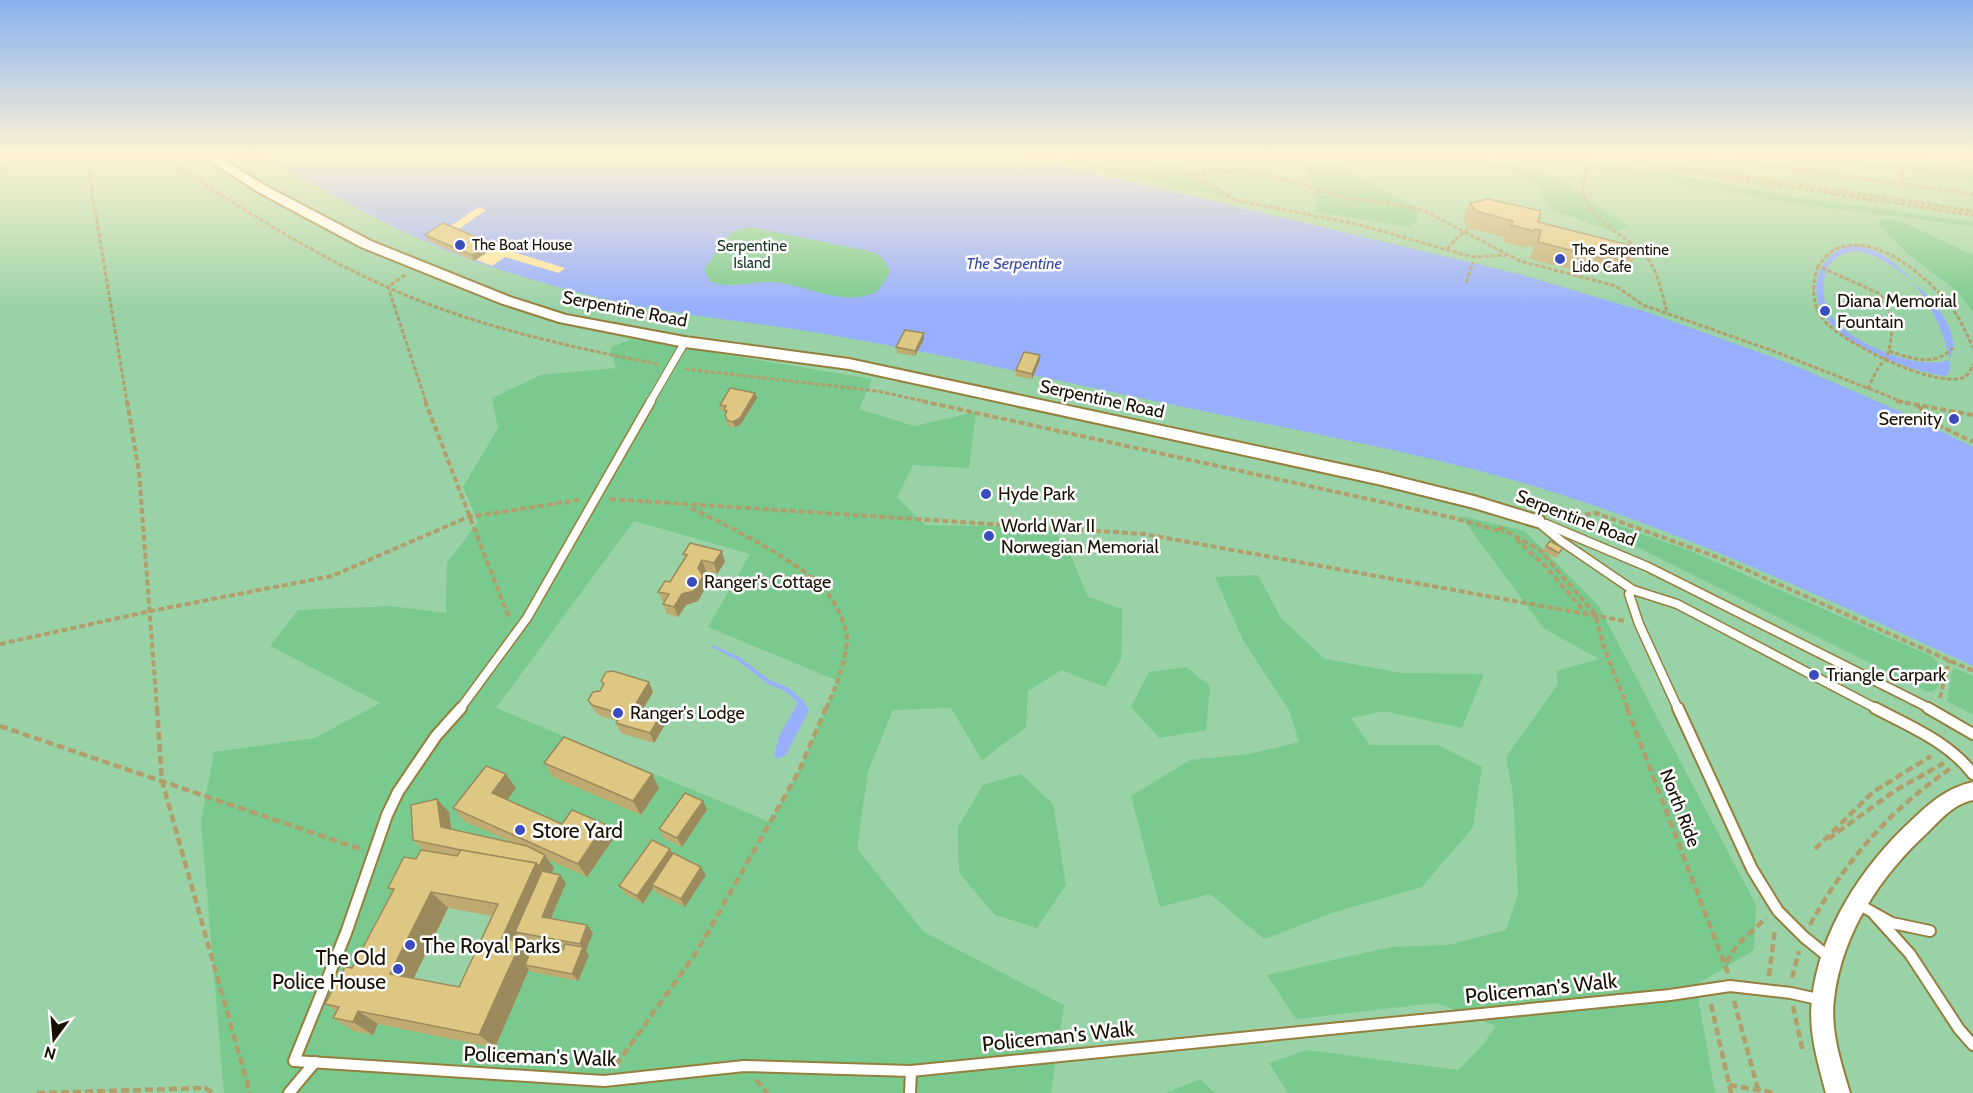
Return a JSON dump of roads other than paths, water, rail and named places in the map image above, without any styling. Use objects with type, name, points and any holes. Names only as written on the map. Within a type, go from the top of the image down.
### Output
[{"type":"street","name":"Serpentine Road","points":[[296,207],[366,244],[418,266],[564,319],[685,342],[849,364],[1382,479],[1474,502],[1537,521]]},
{"type":"street","points":[[1838,1093],[1826,1040],[1822,1000],[1831,958],[1865,909],[1870,880],[1905,838],[1954,795],[1973,791]]},
{"type":"lane","name":"Policeman's Walk","points":[[685,342],[516,634],[469,699],[436,736],[394,800],[346,933],[294,1061],[604,1081],[744,1066],[910,1071],[1708,991],[1730,986],[1767,989],[1822,1000]]},
{"type":"lane","points":[[1537,521],[1561,541],[1633,590],[1677,604],[1930,737],[1958,758],[1973,774]]},
{"type":"lane","name":"Serpentine Road","points":[[1537,521],[1648,567],[1942,715],[1973,734]]},
{"type":"lane","points":[[1633,590],[1629,594],[1639,624],[1752,869],[1778,911],[1804,937],[1831,958]]},
{"type":"lane","points":[[1865,909],[1892,923],[1930,931]]},
{"type":"lane","points":[[1865,909],[1891,930],[1906,948],[1973,1046]]},
{"type":"lane","points":[[289,1093],[315,1062]]},
{"type":"lane","points":[[910,1071],[910,1093]]},
{"type":"water","name":"The Serpentine","points":[[355,207],[1238,207],[1519,274],[1650,313],[1791,364],[1913,417],[1973,447],[1973,666],[1717,552],[1586,503],[1519,482],[1381,448],[924,352],[815,332],[655,309],[591,296],[480,263],[396,228]],"holes":[[[750,227],[877,254],[883,259],[890,273],[878,291],[865,296],[839,297],[772,282],[718,284],[711,282],[704,271],[733,231]]]},
{"type":"water","points":[[1849,246],[1876,251],[1899,267],[1909,279],[1888,263],[1870,254],[1855,251],[1845,253],[1833,261],[1825,275],[1824,295],[1830,314],[1851,335],[1884,352],[1920,362],[1936,363],[1949,359],[1950,362],[1948,374],[1939,375],[1921,371],[1878,355],[1856,344],[1838,330],[1824,314],[1817,296],[1818,276],[1830,257]]},
{"type":"water","points":[[713,645],[739,657],[771,681],[787,687],[803,700],[809,710],[786,755],[777,759],[774,756],[779,736],[798,703],[785,691],[768,684],[737,660],[712,647]]},
{"type":"place","name":"The Boat House","points":[[460,245]]},
{"type":"place","name":"The Serpentine Lido Cafe","points":[[1560,259]]},
{"type":"place","name":"Diana Memorial Fountain","points":[[1825,311]]},
{"type":"place","name":"Serenity","points":[[1954,419]]},
{"type":"place","name":"Hyde Park","points":[[986,494]]},
{"type":"place","name":"World War II Norwegian Memorial","points":[[989,536]]},
{"type":"place","name":"Ranger's Cottage","points":[[692,582]]},
{"type":"place","name":"Triangle Carpark","points":[[1814,675]]},
{"type":"place","name":"Ranger's Lodge","points":[[618,713]]},
{"type":"place","name":"Store Yard","points":[[520,830]]},
{"type":"place","name":"The Royal Parks","points":[[410,945]]},
{"type":"place","name":"The Old Police House","points":[[398,969]]},
{"type":"park label","name":"Serpentine Island","points":[[752,254]]}]
